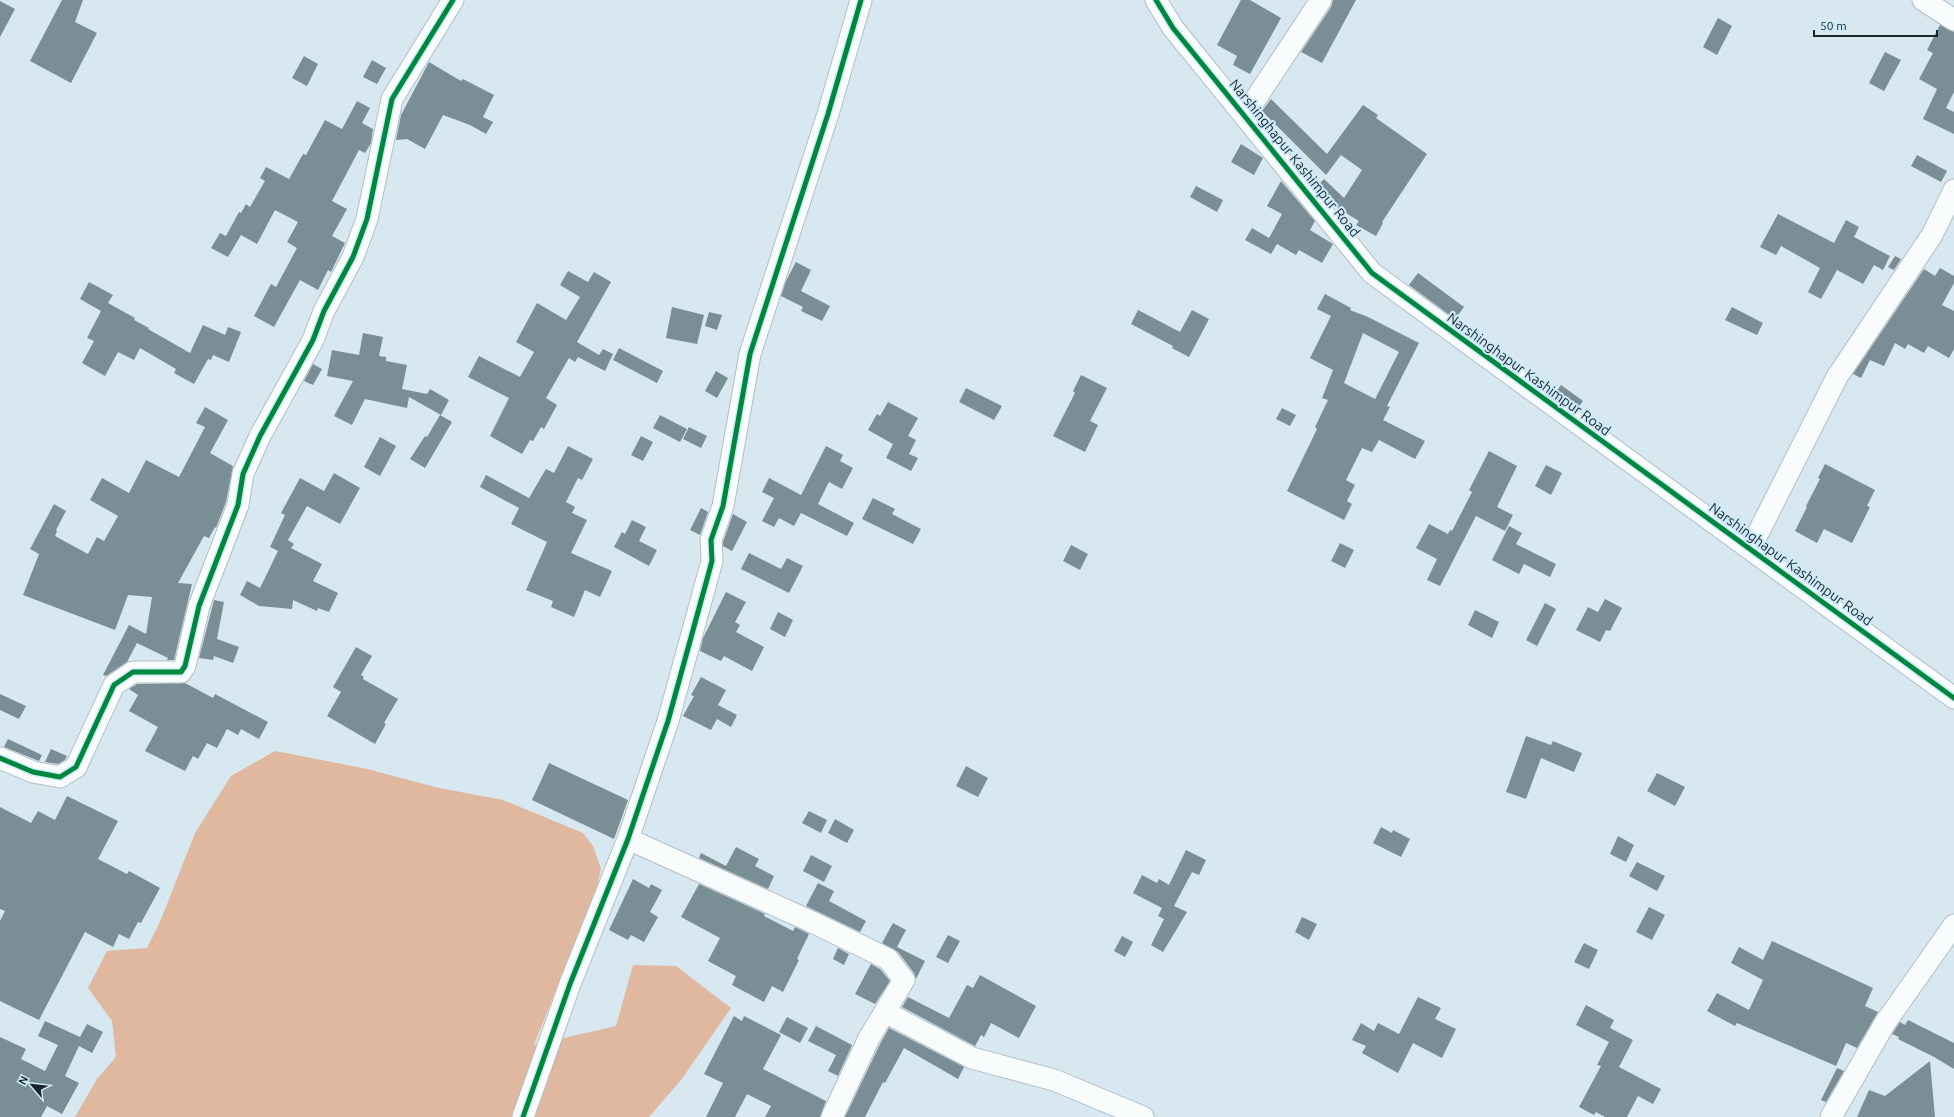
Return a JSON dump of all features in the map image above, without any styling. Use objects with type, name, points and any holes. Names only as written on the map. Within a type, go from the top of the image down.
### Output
[{"type":"street","points":[[0,758],[32,772],[60,777],[76,767],[114,685],[133,672],[181,672],[185,666],[198,606],[238,505],[243,474],[260,436],[313,340],[324,311],[353,257],[364,225],[392,99],[453,0]]},
{"type":"street","points":[[524,1117],[570,984],[628,839],[668,721],[712,561],[711,540],[723,506],[750,354],[828,114],[861,0]]},
{"type":"street","name":"Narshinghapur Kashimpur Road","points":[[1156,0],[1173,28],[1372,273],[1954,698]]},
{"type":"street","points":[[1245,116],[1321,0]]},
{"type":"street","points":[[1923,0],[1954,20]]},
{"type":"street","points":[[1750,548],[1837,377],[1932,235],[1954,190]]},
{"type":"street","points":[[628,839],[810,921],[888,959],[904,980],[870,1038],[832,1117]]},
{"type":"street","points":[[1831,1117],[1885,1023],[1954,925]]},
{"type":"street","points":[[885,1012],[972,1058],[1054,1080],[1143,1117]]},
{"type":"shaded area","points":[[275,751],[363,768],[439,788],[503,800],[583,833],[593,846],[601,869],[593,904],[575,942],[534,1045],[616,1026],[633,965],[676,966],[731,1008],[681,1080],[649,1117],[75,1117],[97,1079],[116,1057],[112,1021],[88,988],[107,951],[147,948],[160,922],[195,833],[231,776]]},
{"type":"building","points":[[62,0],[83,0],[75,22],[97,33],[71,83],[30,61]]},
{"type":"building","points":[[1241,0],[1250,0],[1281,18],[1250,74],[1233,65],[1237,56],[1217,45]]},
{"type":"building","points":[[1333,0],[1356,0],[1322,63],[1301,52],[1331,7]]},
{"type":"building","points":[[0,1],[15,9],[0,37]]},
{"type":"building","points":[[1718,18],[1732,26],[1717,55],[1703,47]]},
{"type":"building","points":[[1940,25],[1954,32],[1954,92],[1946,108],[1954,112],[1954,134],[1923,119],[1937,89],[1919,79],[1933,53],[1927,50]]},
{"type":"building","points":[[1885,52],[1901,60],[1884,91],[1869,83]]},
{"type":"building","points":[[304,56],[318,64],[307,86],[292,78]]},
{"type":"building","points":[[372,60],[386,68],[377,84],[363,77]]},
{"type":"building","points":[[429,62],[461,81],[463,79],[494,95],[483,117],[493,122],[486,134],[470,125],[443,115],[425,149],[407,139],[396,140],[401,115]]},
{"type":"building","points":[[1271,99],[1327,154],[1363,105],[1378,115],[1376,118],[1427,154],[1382,222],[1383,223],[1376,236],[1356,225],[1359,221],[1331,204],[1317,186],[1324,179],[1344,198],[1362,170],[1341,155],[1326,175],[1262,111]]},
{"type":"building","points":[[357,101],[370,108],[362,123],[373,129],[371,143],[365,153],[359,150],[332,201],[347,209],[332,236],[345,243],[331,272],[328,270],[318,290],[300,280],[274,327],[254,316],[271,284],[276,287],[297,248],[287,242],[298,222],[275,210],[257,244],[241,235],[228,257],[211,248],[220,233],[226,236],[239,212],[241,213],[246,204],[250,207],[265,181],[260,178],[266,167],[289,179],[303,154],[306,155],[325,120],[342,129]]},
{"type":"building","points":[[1241,144],[1263,158],[1254,175],[1231,162]]},
{"type":"building","points":[[1917,155],[1947,171],[1941,182],[1911,166]]},
{"type":"building","points":[[1281,181],[1315,221],[1310,230],[1333,244],[1322,263],[1299,250],[1296,255],[1277,244],[1271,254],[1245,240],[1252,228],[1269,238],[1282,214],[1267,206]]},
{"type":"building","points":[[1196,186],[1223,200],[1217,212],[1190,197]]},
{"type":"building","points":[[1778,214],[1834,243],[1846,220],[1859,227],[1854,237],[1890,256],[1883,270],[1874,265],[1863,284],[1837,270],[1821,299],[1808,292],[1820,268],[1781,246],[1776,255],[1760,247]]},
{"type":"building","points":[[1895,256],[1901,259],[1894,270],[1888,267]]},
{"type":"building","points":[[796,262],[811,270],[801,291],[830,306],[822,321],[801,311],[803,307],[781,296],[786,281]]},
{"type":"building","points":[[1940,268],[1954,276],[1954,283],[1942,305],[1954,311],[1954,349],[1949,358],[1928,346],[1924,353],[1908,344],[1905,349],[1895,343],[1884,366],[1870,360],[1861,378],[1853,374],[1924,269],[1935,276]]},
{"type":"building","points":[[568,271],[588,282],[594,272],[611,282],[577,342],[599,355],[603,349],[613,354],[605,371],[578,357],[575,362],[569,358],[546,398],[557,405],[544,429],[541,427],[533,441],[530,440],[522,454],[490,436],[509,398],[468,377],[479,356],[520,377],[534,352],[516,342],[537,303],[566,320],[580,297],[560,285]]},
{"type":"building","points":[[1418,273],[1464,307],[1455,319],[1409,285]]},
{"type":"building","points":[[89,282],[113,295],[108,303],[135,318],[134,320],[149,328],[148,329],[190,353],[203,325],[225,335],[228,327],[241,332],[229,362],[213,355],[211,360],[208,359],[194,384],[174,373],[176,369],[140,348],[134,360],[118,352],[105,376],[82,363],[94,341],[87,338],[101,311],[80,299]]},
{"type":"building","points":[[1325,294],[1351,308],[1350,310],[1368,317],[1419,343],[1387,406],[1390,407],[1383,420],[1425,441],[1415,459],[1379,440],[1372,452],[1362,448],[1346,480],[1355,485],[1347,501],[1352,504],[1344,520],[1287,491],[1317,429],[1315,427],[1328,400],[1322,398],[1333,370],[1310,358],[1331,316],[1317,309]],"holes":[[[1363,333],[1399,352],[1375,399],[1344,383]]]},
{"type":"building","points":[[672,307],[704,315],[697,344],[666,338]]},
{"type":"building","points":[[1732,307],[1763,323],[1757,335],[1725,320]]},
{"type":"building","points":[[1138,310],[1180,332],[1192,310],[1209,319],[1189,357],[1172,348],[1173,346],[1131,324]]},
{"type":"building","points":[[709,312],[722,315],[717,330],[705,326]]},
{"type":"building","points":[[363,333],[383,337],[379,356],[386,357],[386,361],[407,365],[402,389],[427,394],[430,389],[449,400],[441,415],[409,397],[407,408],[365,399],[352,425],[334,416],[353,381],[327,376],[332,350],[359,355]]},
{"type":"building","points":[[619,348],[663,371],[657,383],[613,360]]},
{"type":"building","points":[[313,364],[322,369],[313,385],[304,381]]},
{"type":"building","points":[[716,371],[728,378],[717,398],[705,391]]},
{"type":"building","points":[[1081,375],[1107,388],[1090,421],[1098,425],[1085,452],[1053,436],[1075,393],[1073,391]]},
{"type":"building","points":[[1561,385],[1583,401],[1578,408],[1556,392]]},
{"type":"building","points":[[966,388],[1002,406],[994,420],[959,402]]},
{"type":"building","points":[[888,402],[918,418],[908,436],[916,440],[909,454],[918,458],[911,471],[886,458],[893,444],[868,430],[877,414],[880,416]]},
{"type":"building","points":[[205,407],[228,420],[210,453],[233,466],[226,502],[216,528],[215,527],[209,538],[204,536],[178,583],[192,584],[174,660],[167,660],[168,658],[137,643],[127,662],[106,676],[103,675],[129,625],[146,634],[152,597],[128,595],[115,630],[23,595],[39,554],[30,549],[54,504],[66,511],[56,530],[55,536],[88,554],[97,537],[104,541],[118,516],[90,500],[102,478],[129,493],[146,460],[179,477],[205,427],[196,423]]},
{"type":"building","points":[[1282,408],[1296,415],[1290,426],[1276,419]]},
{"type":"building","points":[[440,415],[452,422],[425,468],[410,459],[425,436],[427,437]]},
{"type":"building","points":[[660,415],[687,429],[680,442],[653,428]]},
{"type":"building","points":[[689,427],[707,436],[701,448],[683,439]]},
{"type":"building","points":[[641,436],[653,442],[643,461],[631,455]]},
{"type":"building","points":[[380,437],[396,446],[380,476],[364,467]]},
{"type":"building","points":[[568,446],[593,459],[582,480],[578,478],[566,502],[575,507],[572,513],[587,520],[571,553],[612,571],[600,597],[585,590],[574,617],[551,607],[553,601],[526,590],[547,542],[511,524],[519,508],[480,487],[486,475],[529,498],[546,469],[554,473]]},
{"type":"building","points":[[826,446],[843,455],[840,461],[853,468],[842,489],[829,482],[818,504],[854,523],[847,536],[801,513],[794,526],[779,518],[774,527],[762,521],[774,498],[762,492],[769,478],[801,495]]},
{"type":"building","points":[[1489,451],[1517,466],[1497,507],[1513,515],[1505,531],[1476,516],[1440,586],[1427,580],[1437,559],[1416,548],[1429,524],[1448,534],[1450,530],[1452,531],[1472,492],[1469,490]]},
{"type":"building","points":[[1825,464],[1875,490],[1867,506],[1870,507],[1852,543],[1824,529],[1817,543],[1795,531],[1820,479],[1818,478]]},
{"type":"building","points":[[1546,465],[1562,473],[1551,495],[1535,486]]},
{"type":"building","points":[[334,473],[360,488],[340,524],[307,506],[288,540],[294,544],[291,548],[322,564],[313,581],[338,593],[329,612],[318,608],[317,611],[293,600],[292,609],[259,606],[240,595],[247,581],[260,588],[278,551],[270,547],[285,515],[281,513],[300,478],[324,491]]},
{"type":"building","points":[[873,498],[895,509],[892,514],[921,529],[913,544],[862,519]]},
{"type":"building","points":[[701,508],[708,512],[700,535],[690,530]]},
{"type":"building","points":[[733,514],[747,522],[732,551],[723,546],[723,542]]},
{"type":"building","points":[[632,520],[646,527],[639,541],[657,550],[649,566],[614,547],[622,532],[625,534]]},
{"type":"building","points":[[1509,526],[1522,533],[1516,544],[1556,564],[1550,577],[1524,564],[1519,574],[1492,560]]},
{"type":"building","points":[[1340,543],[1354,550],[1345,568],[1331,561]]},
{"type":"building","points":[[1071,545],[1088,554],[1080,570],[1063,561]]},
{"type":"building","points":[[749,553],[781,569],[787,558],[803,566],[789,593],[741,569]]},
{"type":"building","points":[[726,592],[746,602],[735,622],[740,625],[736,632],[764,647],[752,671],[724,656],[721,661],[700,651],[703,638]]},
{"type":"building","points":[[1605,599],[1622,608],[1610,631],[1606,630],[1600,642],[1576,630],[1588,607],[1598,612]]},
{"type":"building","points":[[214,600],[224,602],[217,639],[239,647],[233,663],[214,656],[213,660],[199,658]]},
{"type":"building","points":[[1545,603],[1556,609],[1537,646],[1526,640]]},
{"type":"building","points":[[1475,610],[1499,622],[1492,638],[1468,625]]},
{"type":"building","points":[[778,612],[793,620],[785,637],[770,629]]},
{"type":"building","points":[[356,647],[372,656],[361,675],[364,677],[363,679],[398,699],[384,723],[386,724],[375,744],[327,716],[341,692],[333,687]]},
{"type":"building","points":[[701,677],[726,690],[718,705],[737,715],[731,727],[717,719],[711,730],[683,716],[694,696],[691,695]]},
{"type":"building","points":[[185,683],[213,698],[215,694],[268,722],[259,739],[241,729],[238,735],[227,729],[217,748],[207,743],[198,759],[193,756],[185,771],[145,751],[158,727],[129,711],[138,695],[129,689],[137,684]]},
{"type":"building","points":[[0,694],[26,706],[19,719],[0,710]]},
{"type":"building","points":[[1526,736],[1551,745],[1553,741],[1582,753],[1574,772],[1541,758],[1526,799],[1506,792]]},
{"type":"building","points":[[8,739],[42,755],[39,761],[4,747]]},
{"type":"building","points":[[51,749],[67,756],[65,760],[58,764],[45,762]]},
{"type":"building","points":[[549,763],[628,800],[614,839],[532,800]]},
{"type":"building","points":[[966,766],[988,778],[978,797],[956,786]]},
{"type":"building","points":[[1657,773],[1685,787],[1675,806],[1647,791]]},
{"type":"building","points":[[67,796],[118,821],[98,859],[127,874],[129,871],[160,888],[141,923],[138,922],[129,939],[119,934],[113,947],[85,932],[39,1020],[0,1001],[0,921],[5,911],[0,909],[0,807],[31,823],[38,811],[55,820]]},
{"type":"building","points":[[809,811],[827,820],[821,833],[802,823]]},
{"type":"building","points":[[835,819],[854,830],[847,843],[828,833]]},
{"type":"building","points":[[1381,827],[1392,833],[1393,830],[1410,839],[1401,857],[1373,843]]},
{"type":"building","points":[[1618,836],[1634,845],[1626,862],[1610,854]]},
{"type":"building","points":[[736,847],[759,859],[755,866],[774,876],[768,889],[699,858],[701,853],[726,866]]},
{"type":"building","points":[[1186,850],[1206,860],[1199,875],[1192,872],[1174,906],[1187,912],[1163,952],[1151,945],[1164,919],[1158,916],[1162,908],[1133,893],[1142,875],[1157,883],[1159,879],[1169,885]]},
{"type":"building","points":[[811,855],[832,866],[824,882],[803,871]]},
{"type":"building","points":[[1637,862],[1665,876],[1657,891],[1629,876]]},
{"type":"building","points":[[633,879],[649,888],[651,884],[662,890],[650,912],[658,917],[644,942],[631,935],[628,940],[609,930]]},
{"type":"building","points":[[818,883],[834,891],[829,901],[866,921],[860,932],[806,906]]},
{"type":"building","points":[[699,884],[765,914],[764,916],[793,931],[795,927],[809,934],[797,959],[799,960],[783,992],[772,986],[764,1002],[732,985],[736,976],[708,961],[720,938],[681,917]]},
{"type":"building","points":[[1649,907],[1665,915],[1652,940],[1636,932]]},
{"type":"building","points":[[1302,917],[1317,924],[1309,940],[1295,932]]},
{"type":"building","points":[[893,923],[906,930],[897,947],[925,961],[916,979],[914,973],[898,952],[882,943]]},
{"type":"building","points":[[948,935],[960,941],[948,963],[936,957]]},
{"type":"building","points":[[1122,936],[1133,942],[1125,957],[1114,951]]},
{"type":"building","points":[[1772,941],[1873,988],[1865,1006],[1878,1012],[1857,1048],[1846,1043],[1836,1066],[1737,1023],[1735,1026],[1707,1011],[1717,993],[1749,1010],[1763,980],[1731,963],[1739,947],[1763,960]]},
{"type":"building","points":[[1584,943],[1598,950],[1589,969],[1574,962]]},
{"type":"building","points":[[838,948],[849,954],[844,965],[833,959]]},
{"type":"building","points":[[871,964],[880,969],[890,981],[875,1004],[855,994]]},
{"type":"building","points":[[980,975],[1036,1006],[1019,1038],[991,1023],[984,1037],[981,1035],[975,1046],[902,1007],[908,997],[949,1018],[967,985],[973,988]]},
{"type":"building","points":[[1418,997],[1441,1008],[1435,1019],[1456,1029],[1442,1058],[1413,1043],[1398,1073],[1362,1053],[1366,1046],[1352,1040],[1361,1023],[1374,1031],[1378,1023],[1399,1034]]},
{"type":"building","points":[[1586,1005],[1614,1020],[1610,1028],[1633,1040],[1619,1067],[1661,1089],[1653,1104],[1638,1096],[1627,1117],[1605,1117],[1596,1112],[1594,1115],[1579,1107],[1601,1066],[1597,1065],[1609,1042],[1576,1025]]},
{"type":"building","points":[[734,1016],[742,1021],[744,1016],[781,1035],[763,1069],[826,1101],[820,1117],[765,1117],[771,1106],[747,1094],[735,1117],[706,1117],[723,1083],[704,1074]]},
{"type":"building","points":[[787,1017],[808,1028],[800,1043],[779,1032]]},
{"type":"building","points":[[1908,1020],[1954,1043],[1954,1069],[1898,1039],[1899,1037],[1892,1034],[1900,1022],[1905,1025]]},
{"type":"building","points":[[45,1021],[80,1037],[87,1024],[103,1032],[92,1053],[79,1046],[65,1076],[79,1083],[62,1114],[47,1106],[41,1117],[0,1117],[0,1037],[26,1049],[21,1059],[45,1071],[58,1045],[38,1036]]},
{"type":"building","points":[[816,1026],[852,1045],[838,1076],[828,1071],[836,1055],[808,1041]]},
{"type":"building","points":[[889,1028],[964,1067],[958,1079],[904,1048],[885,1083],[883,1082],[865,1117],[845,1117],[880,1044]]},
{"type":"building","points":[[1930,1061],[1935,1117],[1857,1117],[1869,1090],[1885,1096]]},
{"type":"building","points":[[1837,1068],[1844,1071],[1826,1102],[1821,1100]]},
{"type":"cycle path","points":[[0,758],[33,772],[60,777],[76,767],[114,685],[133,672],[181,672],[185,666],[199,606],[238,505],[243,474],[260,436],[313,340],[324,311],[353,257],[367,219],[392,99],[453,0]]},
{"type":"cycle path","points":[[523,1117],[570,984],[628,839],[668,721],[712,561],[711,540],[723,506],[750,354],[828,114],[861,0]]},
{"type":"cycle path","points":[[1156,0],[1173,28],[1372,273],[1954,698]]}]
